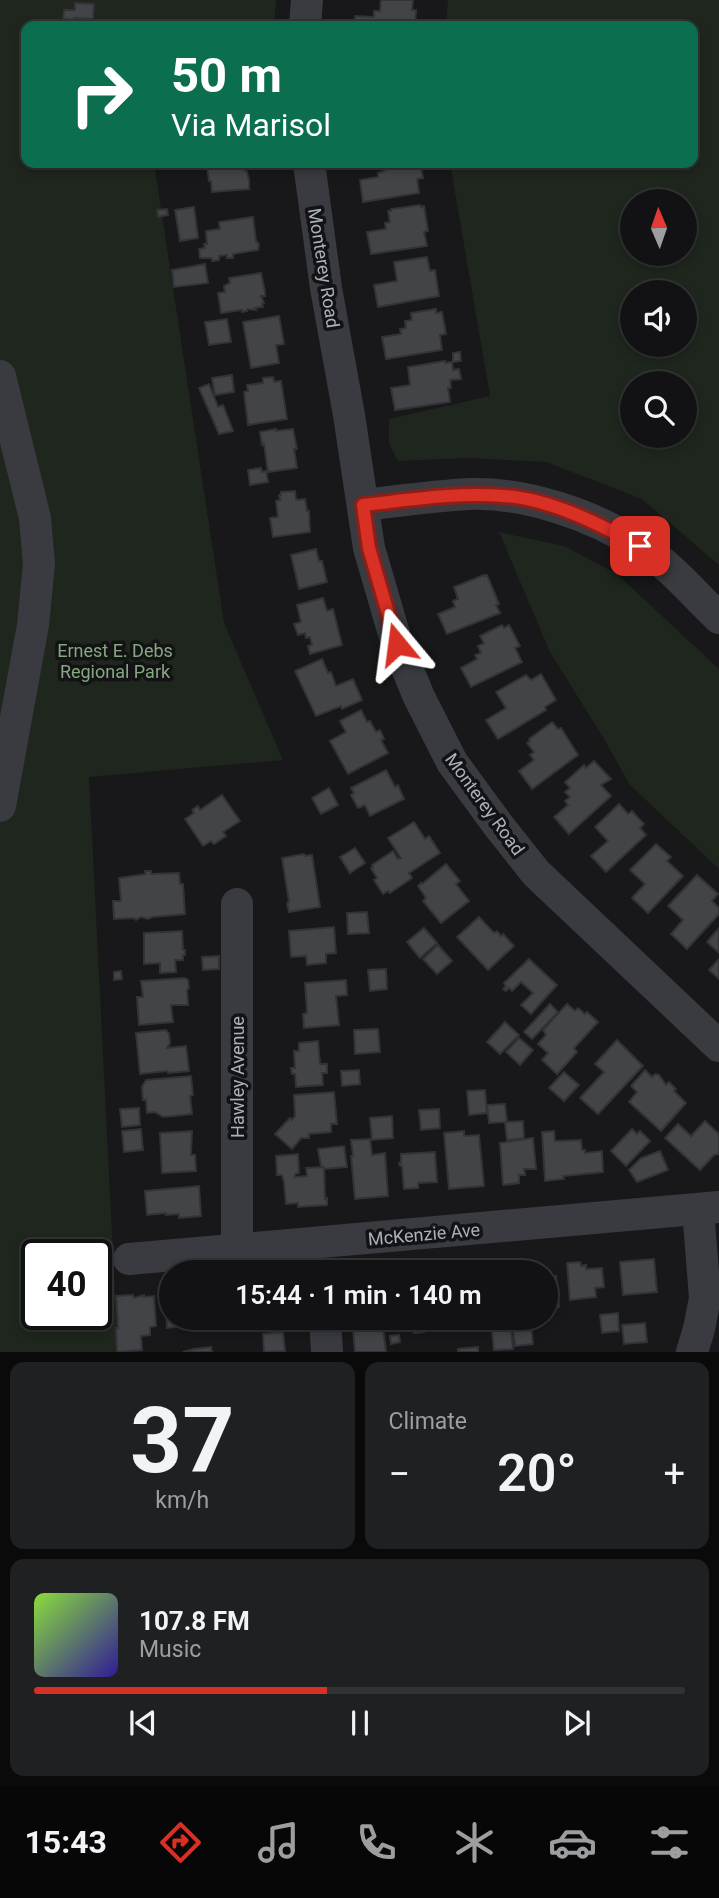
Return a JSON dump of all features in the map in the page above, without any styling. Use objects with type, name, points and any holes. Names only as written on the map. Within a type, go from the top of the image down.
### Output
[{"type":"street","points":[[305,21],[307,0]]},
{"type":"street","name":"Monterey Road","points":[[310,168],[326,288],[369,548],[397,644],[419,698],[452,762],[536,873],[719,1046]]},
{"type":"street","points":[[0,376],[35,518],[39,564],[33,625],[0,806]]},
{"type":"street","points":[[363,505],[471,494],[506,496],[559,508],[592,520],[640,546],[719,618]]},
{"type":"street","name":"Hawley Avenue","points":[[237,904],[237,1251]]},
{"type":"street","points":[[692,1352],[705,1298],[709,1208]]},
{"type":"street","name":"McKenzie Ave","points":[[129,1259],[237,1251],[320,1258],[709,1208]]},
{"type":"street","points":[[326,1330],[327,1352]]},
{"type":"green space","name":"Ernest E. Debs Regional Park","points":[[0,0],[276,0],[274,21],[21,21],[21,168],[155,168],[224,623],[283,760],[89,777],[118,1352],[0,1352]]},
{"type":"green space","points":[[448,0],[719,0],[719,565],[642,499],[546,462],[468,458],[398,461],[389,444],[389,419],[490,396],[451,168],[698,168],[698,21],[446,21]]},
{"type":"green space","points":[[499,532],[564,546],[617,574],[719,669],[719,869],[630,785],[550,652]]},
{"type":"building","points":[[381,0],[413,0],[415,21],[355,21],[355,16],[374,17],[374,11],[380,11]]},
{"type":"building","points":[[75,3],[94,4],[93,19],[63,19],[64,10],[75,10]]},
{"type":"building","points":[[207,168],[245,168],[249,189],[212,192]]},
{"type":"building","points":[[384,168],[421,168],[423,178],[417,179],[419,193],[363,202],[360,180],[378,177],[378,173],[384,171]]},
{"type":"building","points":[[424,206],[428,231],[424,232],[427,246],[371,254],[367,232],[386,229],[385,223],[390,222],[388,211]]},
{"type":"building","points":[[194,207],[198,238],[180,241],[175,210]]},
{"type":"building","points":[[167,209],[168,215],[158,217],[157,210]]},
{"type":"building","points":[[253,217],[258,250],[233,254],[233,258],[227,258],[227,255],[219,256],[219,260],[212,261],[212,258],[200,258],[199,249],[205,248],[204,244],[207,244],[206,231],[220,229],[219,222]]},
{"type":"building","points":[[427,257],[430,271],[435,270],[439,296],[378,307],[374,285],[397,281],[394,262]]},
{"type":"building","points":[[205,264],[208,283],[174,287],[172,270]]},
{"type":"building","points":[[261,273],[265,292],[265,296],[261,296],[263,307],[221,313],[218,293],[225,292],[224,286],[230,283],[229,278]]},
{"type":"building","points":[[436,309],[436,313],[442,312],[446,334],[440,335],[442,350],[386,359],[382,337],[401,334],[400,329],[406,328],[405,321],[412,320],[411,313]]},
{"type":"building","points":[[279,316],[284,344],[276,345],[279,363],[251,368],[243,322]]},
{"type":"building","points":[[227,319],[231,342],[209,345],[205,322]]},
{"type":"building","points":[[460,352],[461,361],[453,362],[453,353]]},
{"type":"building","points":[[452,362],[453,370],[459,369],[461,379],[450,380],[450,402],[395,410],[391,388],[410,385],[408,367]]},
{"type":"building","points":[[232,375],[234,392],[215,395],[212,378]]},
{"type":"building","points":[[273,377],[274,382],[281,381],[287,419],[248,425],[244,392],[248,391],[247,385],[263,383],[263,378]]},
{"type":"building","points":[[209,384],[218,407],[223,405],[233,431],[219,434],[199,388]]},
{"type":"building","points":[[293,429],[297,468],[268,472],[260,432]]},
{"type":"building","points":[[261,468],[262,472],[266,471],[268,482],[250,485],[248,470]]},
{"type":"building","points":[[295,491],[296,500],[305,499],[309,511],[310,532],[273,537],[270,518],[278,517],[276,501],[280,500],[281,492]]},
{"type":"building","points":[[316,549],[327,582],[299,589],[291,555]]},
{"type":"building","points":[[487,575],[500,613],[447,634],[438,614],[455,607],[453,601],[458,599],[454,587]]},
{"type":"building","points":[[323,598],[327,611],[333,609],[342,645],[310,654],[310,637],[306,638],[305,633],[298,635],[294,624],[301,622],[297,605]]},
{"type":"building","points":[[502,625],[504,628],[509,625],[520,646],[515,648],[522,662],[471,687],[461,668],[477,659],[475,655],[481,653],[478,646],[484,643],[480,636]]},
{"type":"building","points":[[322,659],[336,686],[353,679],[362,700],[316,716],[295,671]]},
{"type":"building","points":[[541,674],[556,700],[545,707],[546,710],[498,739],[486,720],[506,708],[496,692],[526,675],[531,680]]},
{"type":"building","points":[[361,710],[376,732],[380,730],[384,739],[381,740],[388,753],[348,774],[330,741],[346,732],[340,721]]},
{"type":"building","points":[[552,722],[558,729],[561,728],[578,755],[532,789],[519,771],[534,760],[530,755],[534,752],[527,743]]},
{"type":"building","points":[[594,761],[611,779],[601,785],[611,796],[569,834],[554,817],[568,805],[565,801],[570,797],[565,792],[570,788],[565,782],[584,765],[586,768]]},
{"type":"building","points":[[386,770],[395,787],[398,785],[404,799],[370,816],[365,805],[358,808],[351,795],[354,793],[351,788]]},
{"type":"building","points":[[329,788],[338,805],[321,814],[312,798]]},
{"type":"building","points":[[222,795],[240,821],[223,832],[226,836],[214,844],[211,841],[203,846],[185,819],[194,813],[192,810],[198,806],[200,810]]},
{"type":"building","points":[[619,804],[628,814],[632,811],[644,824],[640,828],[646,835],[606,872],[591,856],[608,841],[595,827]]},
{"type":"building","points":[[414,822],[425,839],[429,836],[440,853],[409,873],[412,878],[390,893],[388,891],[383,894],[374,880],[377,878],[372,865],[393,851],[398,859],[401,858],[388,838]]},
{"type":"building","points":[[656,844],[671,857],[667,861],[683,876],[648,913],[632,898],[645,884],[630,870]]},
{"type":"building","points":[[355,848],[365,863],[350,873],[340,857]]},
{"type":"building","points":[[312,855],[320,907],[289,912],[282,858]]},
{"type":"building","points":[[446,864],[460,881],[456,884],[469,901],[441,923],[423,901],[426,898],[418,886]]},
{"type":"building","points":[[145,871],[151,871],[151,874],[179,873],[180,884],[183,884],[185,914],[148,919],[141,917],[136,920],[114,919],[113,901],[121,901],[119,878],[146,874]]},
{"type":"building","points":[[697,875],[718,894],[712,901],[719,908],[719,914],[687,949],[671,934],[683,920],[668,906]]},
{"type":"building","points":[[367,912],[369,933],[348,934],[347,913]]},
{"type":"building","points":[[479,917],[494,933],[497,931],[501,936],[503,934],[514,946],[488,970],[457,937]]},
{"type":"building","points":[[334,927],[336,953],[326,954],[326,963],[307,965],[306,956],[291,957],[289,931]]},
{"type":"building","points":[[424,928],[437,943],[420,958],[407,942]]},
{"type":"building","points":[[719,928],[719,953],[707,942]]},
{"type":"building","points":[[182,931],[185,955],[183,960],[175,960],[176,972],[160,973],[160,963],[144,964],[144,933]]},
{"type":"building","points":[[438,945],[452,961],[437,974],[423,959]]},
{"type":"building","points":[[219,956],[219,969],[203,970],[202,957]]},
{"type":"building","points":[[529,959],[557,985],[531,1014],[521,1005],[533,993],[521,982],[512,991],[509,988],[506,991],[503,989],[506,986],[504,983]]},
{"type":"building","points":[[719,959],[719,979],[709,970]]},
{"type":"building","points":[[386,969],[387,989],[370,991],[368,970]]},
{"type":"building","points":[[121,971],[122,979],[114,980],[114,972]]},
{"type":"building","points":[[185,978],[189,988],[188,1005],[171,1005],[173,1022],[139,1025],[137,997],[143,997],[141,981]]},
{"type":"building","points":[[346,980],[347,995],[336,996],[339,1025],[304,1028],[303,1014],[307,1013],[305,983]]},
{"type":"building","points":[[550,1004],[558,1012],[532,1039],[524,1032]]},
{"type":"building","points":[[567,1004],[575,1011],[578,1008],[585,1014],[587,1012],[598,1022],[574,1048],[577,1052],[557,1074],[542,1060],[548,1053],[538,1044],[546,1035],[543,1030]]},
{"type":"building","points":[[505,1022],[519,1035],[500,1054],[487,1042]]},
{"type":"building","points":[[378,1029],[380,1052],[355,1054],[354,1030]]},
{"type":"building","points":[[166,1030],[170,1043],[167,1048],[186,1046],[189,1071],[140,1074],[136,1033]]},
{"type":"building","points":[[519,1038],[533,1050],[520,1065],[506,1052]]},
{"type":"building","points":[[617,1040],[643,1066],[598,1114],[580,1098],[604,1072],[595,1064]]},
{"type":"building","points":[[318,1041],[320,1064],[327,1064],[327,1073],[322,1073],[323,1085],[296,1087],[295,1074],[292,1074],[291,1068],[295,1068],[294,1051],[299,1051],[299,1043]]},
{"type":"building","points":[[359,1070],[360,1084],[342,1086],[341,1071]]},
{"type":"building","points":[[645,1070],[652,1077],[659,1075],[666,1085],[669,1082],[686,1103],[661,1131],[629,1102],[637,1092],[631,1086]]},
{"type":"building","points":[[564,1072],[579,1085],[564,1101],[549,1088]]},
{"type":"building","points":[[191,1076],[192,1114],[163,1117],[155,1112],[147,1113],[142,1087],[146,1080]]},
{"type":"building","points":[[485,1090],[487,1113],[469,1115],[467,1091]]},
{"type":"building","points":[[334,1092],[337,1124],[331,1124],[331,1132],[309,1134],[309,1138],[301,1138],[292,1149],[275,1134],[295,1116],[294,1095]]},
{"type":"building","points":[[505,1104],[507,1122],[523,1121],[524,1138],[507,1140],[505,1122],[489,1123],[487,1105]]},
{"type":"building","points":[[139,1108],[140,1125],[122,1127],[120,1109]]},
{"type":"building","points":[[439,1109],[440,1128],[421,1130],[419,1110]]},
{"type":"building","points":[[392,1116],[393,1138],[372,1140],[370,1118]]},
{"type":"building","points":[[705,1121],[719,1134],[719,1154],[714,1155],[700,1170],[665,1138],[678,1124],[691,1136]]},
{"type":"building","points":[[141,1129],[143,1150],[124,1152],[122,1131]]},
{"type":"building","points":[[632,1129],[637,1134],[640,1131],[650,1141],[626,1166],[611,1151]]},
{"type":"building","points":[[192,1131],[191,1155],[195,1155],[196,1171],[162,1173],[160,1133]]},
{"type":"building","points":[[464,1131],[464,1136],[479,1135],[484,1186],[449,1189],[444,1133]]},
{"type":"building","points":[[554,1131],[555,1141],[581,1140],[585,1153],[602,1151],[603,1172],[563,1176],[564,1179],[545,1181],[542,1132]]},
{"type":"building","points":[[533,1138],[536,1169],[524,1169],[525,1175],[519,1175],[519,1183],[503,1185],[500,1143]]},
{"type":"building","points":[[370,1139],[372,1155],[385,1153],[388,1196],[355,1199],[351,1140]]},
{"type":"building","points":[[344,1146],[347,1167],[324,1169],[321,1166],[318,1149]]},
{"type":"building","points":[[660,1151],[668,1170],[637,1182],[629,1170],[641,1158]]},
{"type":"building","points":[[435,1152],[437,1182],[418,1183],[418,1188],[404,1189],[402,1166],[399,1163],[401,1154]]},
{"type":"building","points":[[298,1154],[299,1173],[295,1174],[295,1177],[307,1176],[306,1168],[324,1167],[327,1205],[298,1207],[298,1203],[286,1204],[282,1175],[277,1175],[276,1156]]},
{"type":"building","points":[[199,1186],[201,1216],[179,1218],[179,1214],[147,1215],[145,1191]]},
{"type":"building","points":[[654,1259],[657,1292],[623,1295],[620,1262]]},
{"type":"building","points":[[580,1262],[581,1266],[586,1265],[586,1269],[602,1268],[604,1287],[595,1288],[596,1297],[570,1300],[567,1263]]},
{"type":"building","points":[[133,1295],[134,1298],[154,1296],[156,1326],[150,1327],[150,1335],[141,1336],[142,1350],[117,1352],[116,1296]]},
{"type":"building","points":[[618,1313],[619,1331],[602,1333],[600,1315]]},
{"type":"building","points":[[645,1323],[647,1342],[624,1344],[622,1325]]},
{"type":"building","points":[[353,1330],[383,1330],[386,1352],[355,1352]]},
{"type":"building","points":[[492,1330],[511,1330],[513,1349],[494,1350]]},
{"type":"building","points":[[513,1330],[531,1330],[533,1344],[515,1346]]},
{"type":"building","points":[[283,1332],[285,1351],[264,1352],[263,1334]]},
{"type":"building","points":[[399,1335],[400,1342],[391,1344],[390,1336]]},
{"type":"building","points":[[211,1347],[212,1352],[183,1352],[194,1349]]},
{"type":"building","points":[[478,1347],[478,1352],[458,1352],[458,1349]]},
{"type":"route","points":[[397,644],[369,548],[363,505],[471,494],[506,496],[559,508],[592,520],[640,546]]}]
